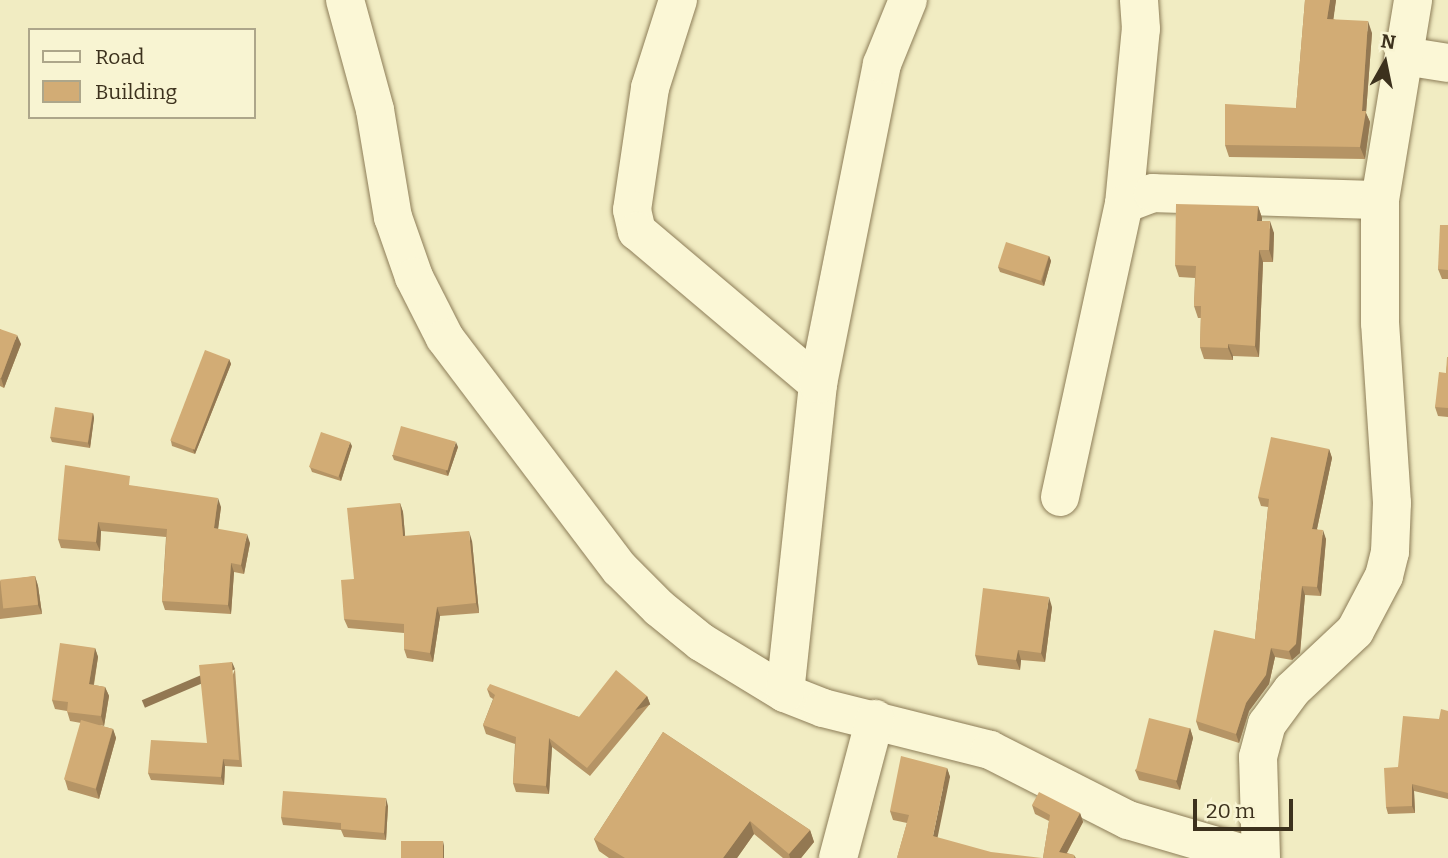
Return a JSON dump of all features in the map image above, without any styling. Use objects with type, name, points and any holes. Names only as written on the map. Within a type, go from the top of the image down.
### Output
[{"type":"street","points":[[345,0],[374,110],[394,217],[414,278],[445,338],[620,569],[701,642],[785,693],[822,708],[875,719],[990,750],[1128,820],[1259,858],[1258,757],[1267,724],[1292,690],[1355,631],[1384,576],[1390,552],[1392,503],[1380,323],[1381,200],[1413,0]]},
{"type":"street","points":[[678,0],[650,88],[632,210],[637,231],[818,384]]},
{"type":"street","points":[[785,693],[818,384],[882,64],[908,0]]},
{"type":"street","points":[[1060,497],[1124,204],[1141,29],[1139,0]]},
{"type":"street","points":[[1404,56],[1448,63]]},
{"type":"street","points":[[1124,204],[1153,193],[1381,200]]},
{"type":"street","points":[[838,858],[875,719]]},
{"type":"building","points":[[1305,0],[1330,0],[1327,19],[1368,21],[1362,111],[1366,111],[1360,147],[1225,145],[1225,104],[1296,108]]},
{"type":"building","points":[[1176,204],[1258,206],[1257,221],[1270,221],[1269,250],[1259,250],[1255,346],[1228,344],[1228,348],[1200,347],[1201,306],[1194,306],[1196,266],[1175,265]]},
{"type":"building","points":[[1440,225],[1448,225],[1448,270],[1438,269]]},
{"type":"building","points":[[1006,242],[1049,256],[1041,281],[998,267]]},
{"type":"building","points":[[0,329],[17,335],[1,378],[0,378]]},
{"type":"building","points":[[205,350],[229,359],[195,450],[170,441]]},
{"type":"building","points":[[1447,357],[1448,408],[1435,407],[1439,372],[1446,373]]},
{"type":"building","points":[[55,407],[93,413],[88,443],[50,437]]},
{"type":"building","points":[[401,426],[456,442],[448,471],[393,455]]},
{"type":"building","points":[[321,432],[350,442],[338,477],[309,467]]},
{"type":"building","points":[[1271,437],[1329,449],[1312,529],[1323,530],[1317,587],[1302,586],[1296,644],[1289,651],[1271,648],[1266,675],[1246,703],[1236,734],[1196,721],[1214,630],[1255,639],[1269,499],[1258,497]]},
{"type":"building","points":[[65,465],[130,476],[129,485],[218,498],[214,528],[247,534],[241,565],[231,563],[228,605],[162,601],[167,529],[98,522],[96,542],[58,539]]},
{"type":"building","points":[[400,503],[403,536],[469,531],[476,603],[437,607],[430,653],[404,649],[404,624],[344,619],[341,580],[354,579],[347,508]]},
{"type":"building","points":[[35,576],[38,605],[3,608],[0,580]]},
{"type":"building","points":[[983,588],[1049,597],[1041,653],[1018,650],[1016,660],[975,655]]},
{"type":"building","points":[[60,643],[95,648],[89,684],[105,687],[101,716],[67,712],[68,702],[52,700]]},
{"type":"building","points":[[232,662],[239,760],[223,759],[221,777],[148,773],[151,740],[207,743],[199,665]]},
{"type":"building","points":[[616,670],[647,696],[587,768],[549,738],[546,786],[513,783],[516,737],[483,725],[495,695],[487,689],[490,684],[579,717]]},
{"type":"building","points":[[1441,709],[1448,711],[1448,793],[1412,784],[1412,806],[1386,807],[1384,768],[1398,767],[1403,716],[1439,719]]},
{"type":"building","points":[[1149,718],[1190,728],[1177,781],[1136,770]]},
{"type":"building","points":[[81,720],[113,729],[96,789],[64,780]]},
{"type":"building","points":[[663,732],[810,830],[789,854],[750,821],[723,858],[625,858],[594,839]]},
{"type":"building","points":[[901,756],[947,768],[933,836],[991,852],[1042,858],[897,858],[909,815],[890,811]]},
{"type":"building","points":[[283,791],[386,798],[384,833],[341,829],[341,823],[281,817]]},
{"type":"building","points":[[1039,792],[1080,813],[1059,852],[1074,855],[1074,858],[1043,858],[1050,815],[1032,805]]},
{"type":"building","points":[[401,841],[443,841],[443,858],[401,858]]}]
